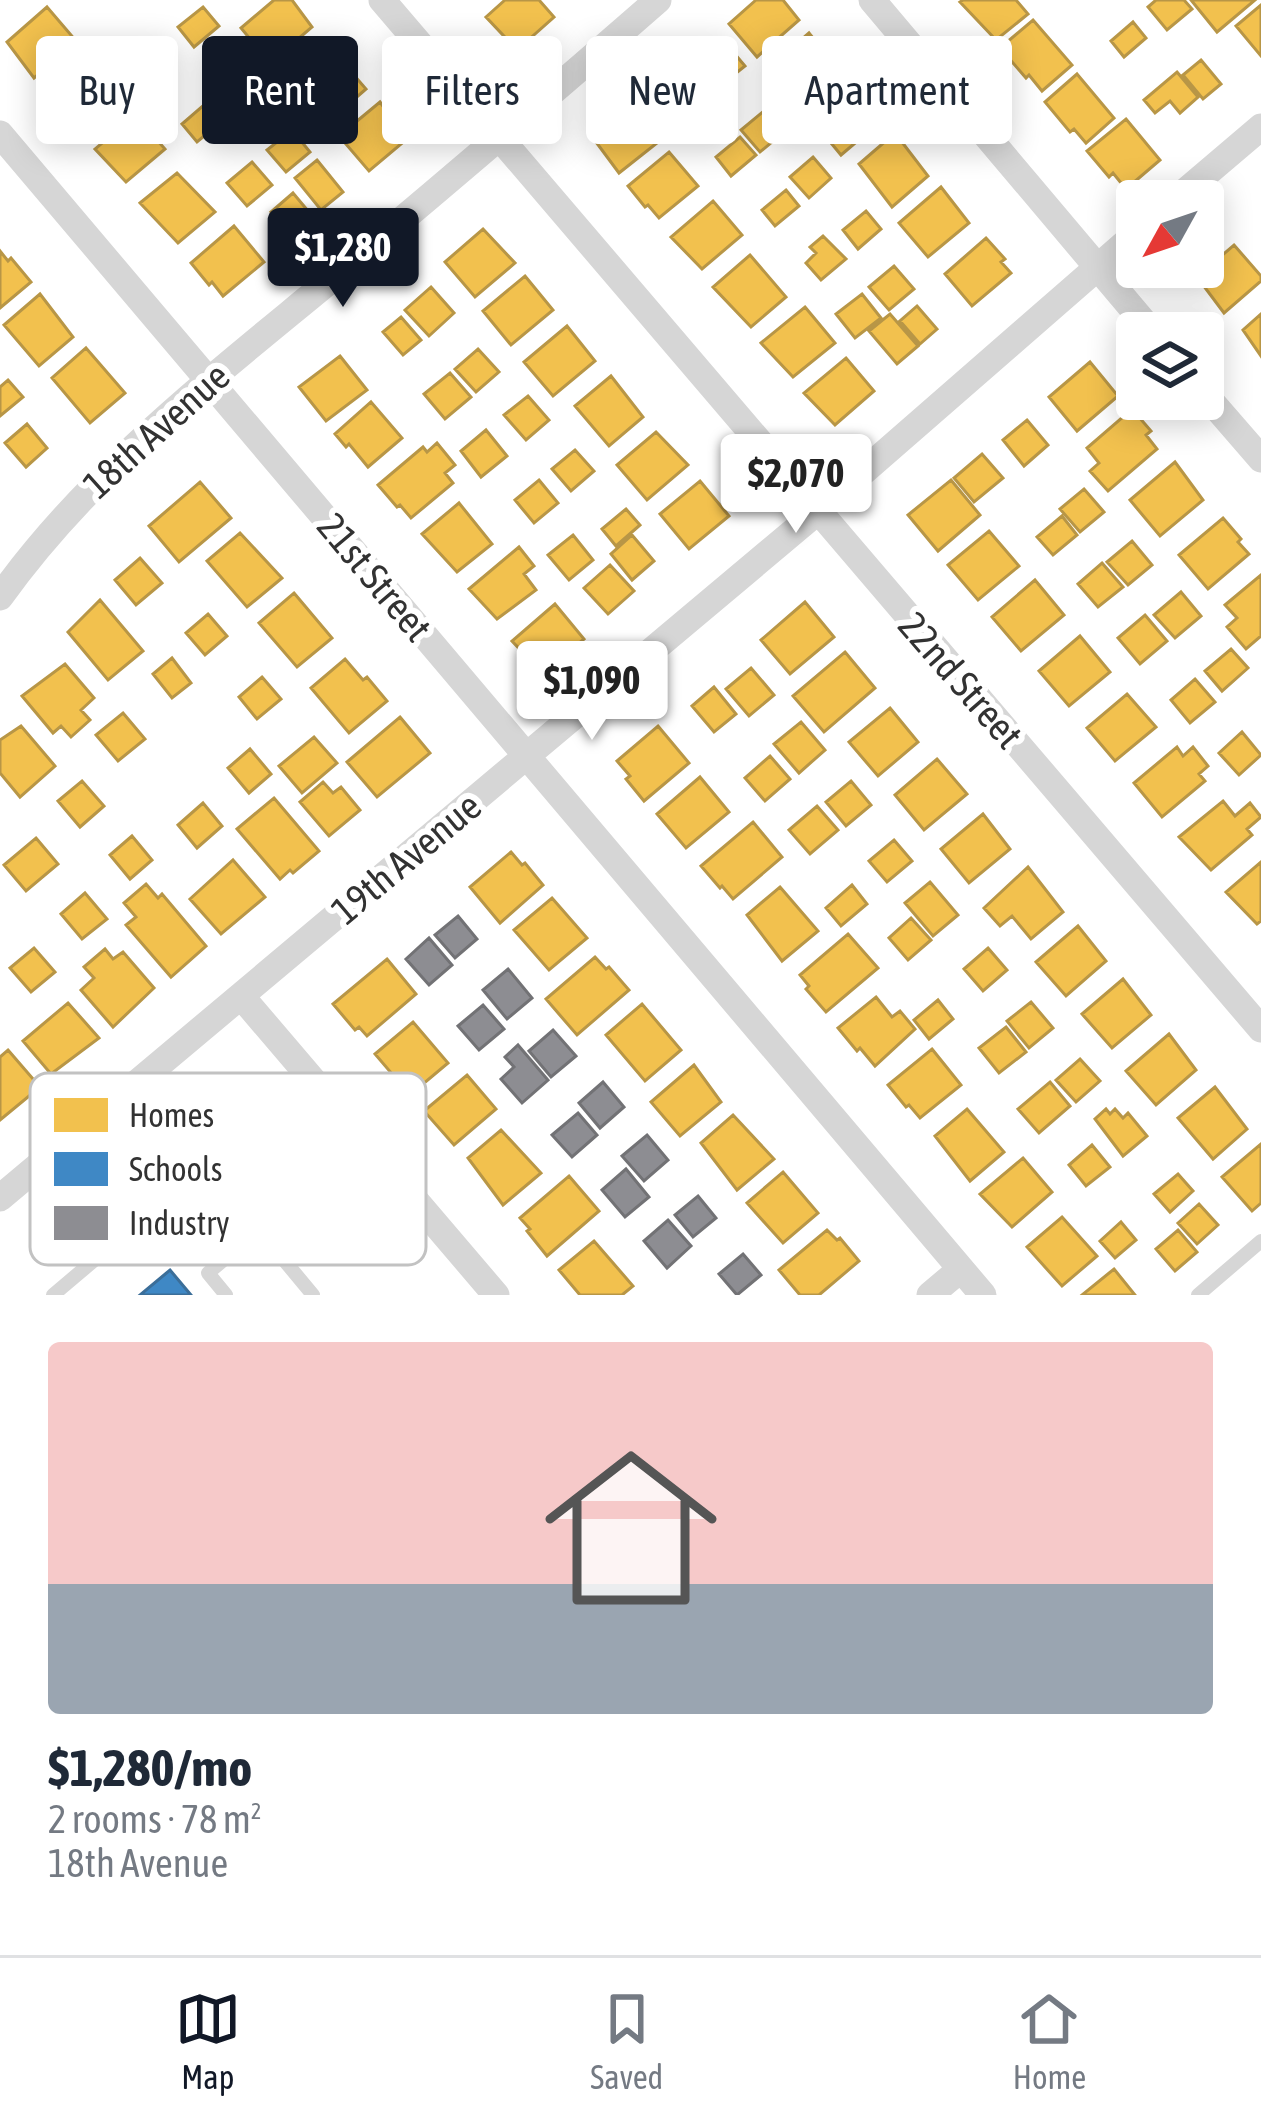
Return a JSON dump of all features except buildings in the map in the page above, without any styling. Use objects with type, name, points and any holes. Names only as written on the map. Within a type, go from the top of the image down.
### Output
[{"type":"street","name":"22nd Street","points":[[382,0],[412,36]]},
{"type":"street","name":"18th Avenue","points":[[562,84],[658,0]]},
{"type":"street","points":[[872,0],[1135,312]]},
{"type":"street","points":[[1199,180],[1261,127]]},
{"type":"street","name":"21st Street","points":[[0,134],[983,1295]]},
{"type":"street","name":"18th Avenue","points":[[0,597],[71,507],[208,381],[493,144]]},
{"type":"street","name":"22nd Street","points":[[503,144],[1261,1029]]},
{"type":"street","name":"19th Avenue","points":[[149,1073],[817,512],[1116,251]]},
{"type":"street","points":[[1224,416],[1261,459]]},
{"type":"street","points":[[241,996],[306,1073]]},
{"type":"street","name":"19th Avenue","points":[[0,1198],[30,1173]]},
{"type":"street","points":[[426,1213],[496,1295]]},
{"type":"street","points":[[930,1295],[961,1269]]},
{"type":"lane","points":[[1198,1295],[1261,1241]]},
{"type":"lane","points":[[52,1295],[88,1265]]},
{"type":"lane","points":[[218,1265],[208,1273],[226,1295]]},
{"type":"lane","points":[[288,1265],[313,1295]]}]
